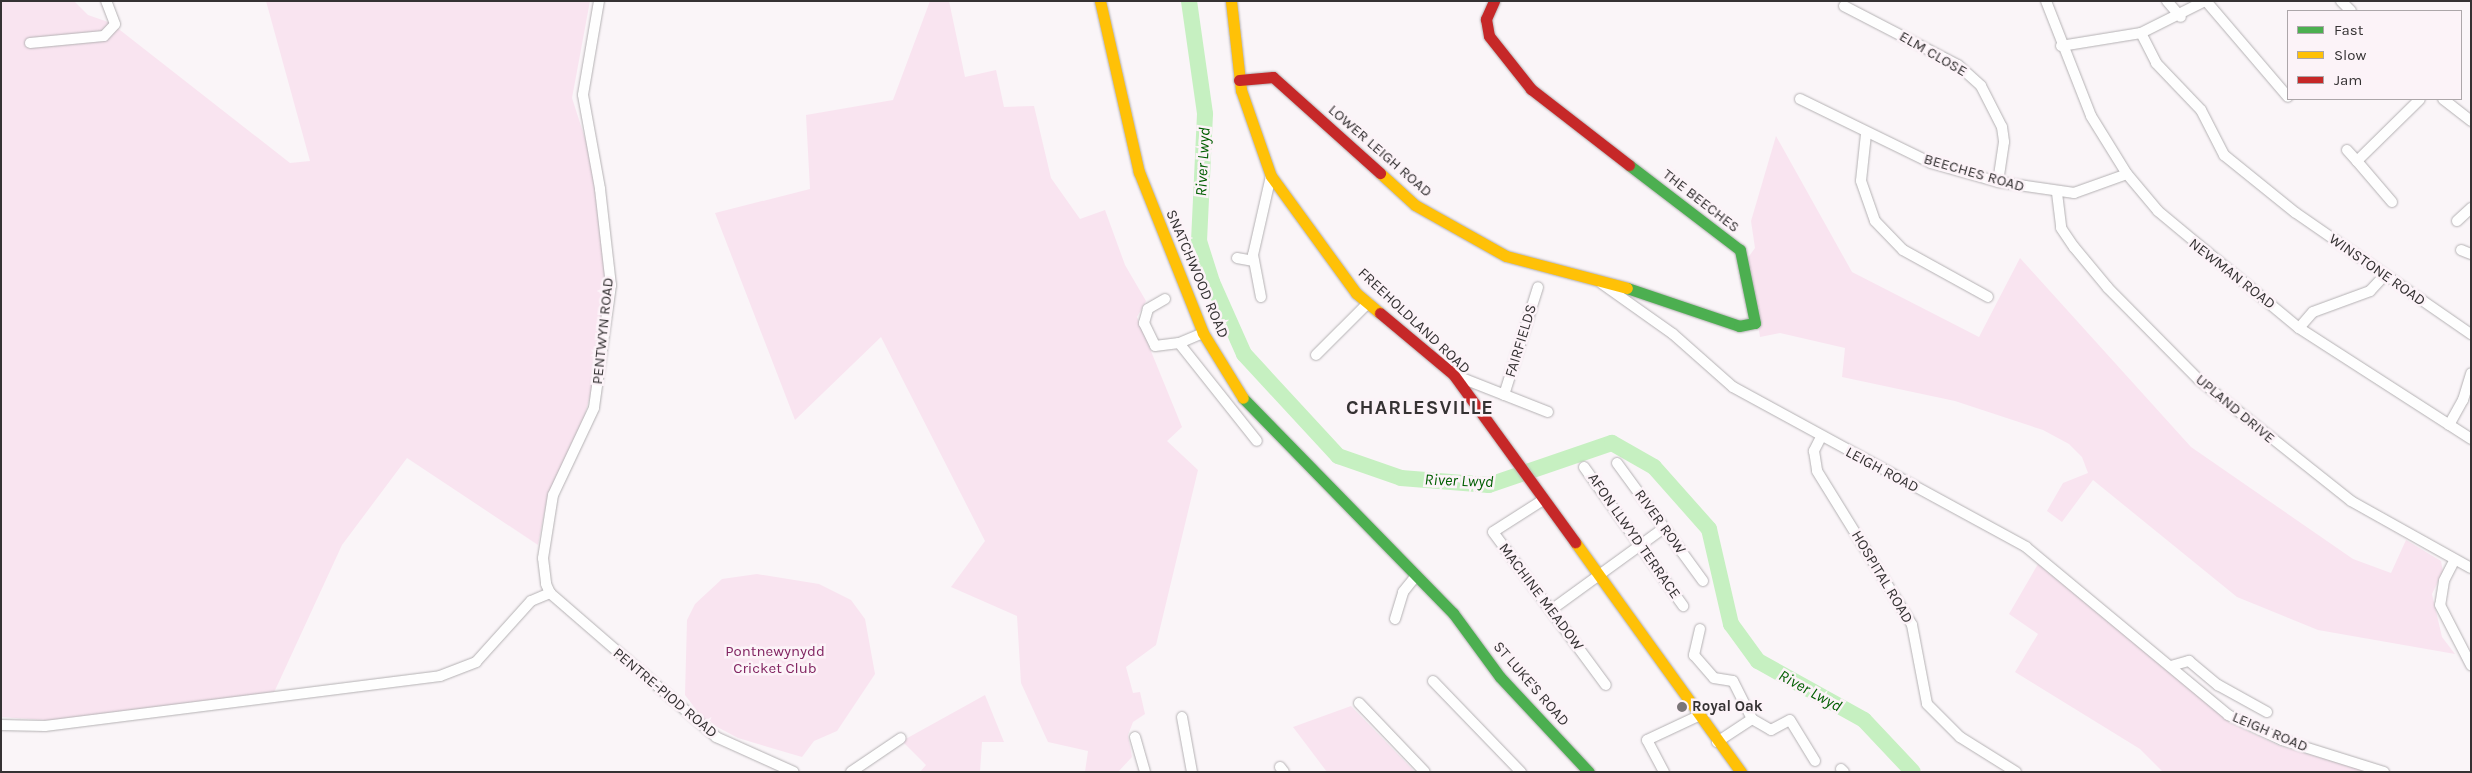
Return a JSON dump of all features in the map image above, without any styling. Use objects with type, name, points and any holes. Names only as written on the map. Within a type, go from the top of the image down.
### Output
[{"type":"main road","name":"SNATCHWOOD ROAD","points":[[1100,1],[1139,172],[1203,333],[1249,408],[1454,613]]},
{"type":"main road","name":"FREEHOLDLAND ROAD","points":[[1231,1],[1240,80],[1271,176],[1303,224],[1368,303],[1453,374],[1716,742],[1741,772]]},
{"type":"main road","name":"THE BEECHES","points":[[1494,1],[1486,19],[1489,36],[1531,89],[1740,250],[1755,323],[1739,326],[1591,276]]},
{"type":"main road","name":"LOWER LEIGH ROAD","points":[[1240,80],[1274,77],[1415,205],[1498,252],[1542,268],[1591,276]]},
{"type":"main road","name":"ST LUKE'S ROAD","points":[[1454,613],[1500,677],[1589,772]]},
{"type":"street","points":[[30,43],[104,36],[114,24],[106,1]]},
{"type":"street","name":"PENTWYN ROAD","points":[[550,593],[543,558],[553,495],[594,408],[611,285],[600,189],[583,95],[599,1]]},
{"type":"street","name":"NEWMAN ROAD","points":[[2046,1],[2061,46],[2091,116],[2127,174],[2188,240],[2300,328],[2471,439]]},
{"type":"street","points":[[2167,1],[2180,17]]},
{"type":"street","points":[[2061,46],[2142,33],[2180,17],[2205,1],[2287,93]]},
{"type":"street","points":[[2341,1],[2350,10]]},
{"type":"street","name":"ELM CLOSE","points":[[1844,6],[1958,65],[1981,86],[2002,127],[2004,142],[1998,182]]},
{"type":"street","name":"WINSTONE ROAD","points":[[2142,33],[2156,63],[2201,110],[2224,155],[2384,276],[2471,334]]},
{"type":"street","name":"BEECHES ROAD","points":[[1800,99],[1866,134],[1931,163],[1998,182],[2057,194],[2089,191],[2127,174]]},
{"type":"street","points":[[2357,161],[2419,100]]},
{"type":"street","points":[[2444,100],[2471,121]]},
{"type":"street","points":[[1866,134],[1860,182],[1875,221],[1903,250],[1988,297]]},
{"type":"street","points":[[2347,150],[2392,202]]},
{"type":"street","points":[[1261,296],[1254,261],[1271,176]]},
{"type":"street","name":"UPLAND DRIVE","points":[[2057,194],[2061,228],[2074,247],[2108,288],[2199,380],[2351,501],[2454,561],[2471,568]]},
{"type":"street","points":[[2457,221],[2471,208]]},
{"type":"street","points":[[1237,258],[1254,261]]},
{"type":"street","name":"LEIGH ROAD","points":[[1591,276],[1672,334],[1733,387],[1821,437],[2026,547],[2228,715],[2282,740],[2384,772]]},
{"type":"street","points":[[2300,328],[2313,312],[2370,291],[2384,276]]},
{"type":"street","name":"FAIRFIELDS","points":[[1504,395],[1538,287]]},
{"type":"street","points":[[1165,299],[1148,309],[1144,323],[1155,346],[1179,342],[1203,333]]},
{"type":"street","points":[[1316,355],[1368,303]]},
{"type":"street","points":[[1179,342],[1257,441]]},
{"type":"street","points":[[2449,425],[2463,400],[2471,373]]},
{"type":"street","points":[[1453,374],[1548,412]]},
{"type":"street","name":"HOSPITAL ROAD","points":[[1821,437],[1814,451],[1817,471],[1912,625],[1927,704],[1960,737],[2016,772]]},
{"type":"street","name":"RIVER ROW","points":[[1617,463],[1704,582]]},
{"type":"street","name":"AFON LLWYD TERRACE","points":[[1584,467],[1683,606]]},
{"type":"street","name":"MACHINE MEADOW","points":[[1543,500],[1493,532],[1606,685]]},
{"type":"street","points":[[1551,610],[1664,528]]},
{"type":"street","points":[[2454,561],[2444,581],[2440,605],[2471,665]]},
{"type":"street","points":[[1394,620],[1403,592],[1416,576]]},
{"type":"street","points":[[1,725],[45,726],[440,676],[476,662],[531,601],[550,593]]},
{"type":"street","name":"PENTRE-PIOD ROAD","points":[[550,593],[716,737],[794,772]]},
{"type":"street","points":[[1700,630],[1694,655],[1714,678],[1733,681],[1752,719],[1771,730],[1790,720],[1815,761]]},
{"type":"street","name":"LEIGH ROAD","points":[[2171,666],[2189,661],[2218,685],[2267,712]]},
{"type":"street","points":[[1433,680],[1521,772]]},
{"type":"street","points":[[1359,703],[1425,772]]},
{"type":"street","points":[[1664,772],[1647,740],[1698,716]]},
{"type":"street","points":[[1182,717],[1192,772]]},
{"type":"street","points":[[1716,742],[1752,719]]},
{"type":"street","points":[[1136,737],[1145,772]]},
{"type":"street","points":[[852,772],[901,738]]},
{"type":"green space","points":[[1,1],[74,1],[88,15],[111,23],[290,163],[310,161],[266,1],[590,1],[572,98],[590,154],[607,284],[594,381],[580,433],[548,494],[538,545],[407,458],[342,545],[271,699],[74,722],[1,717]]},
{"type":"green space","points":[[930,1],[949,1],[965,77],[996,70],[1004,107],[1034,106],[1051,178],[1080,219],[1105,210],[1125,265],[1146,301],[1137,317],[1182,427],[1167,441],[1198,470],[1156,645],[1126,667],[1133,693],[1140,692],[1145,714],[1133,722],[1128,735],[1132,757],[1118,772],[1085,772],[1088,751],[1048,742],[1021,683],[1017,616],[951,587],[985,541],[881,337],[795,420],[715,213],[810,189],[806,115],[893,100]]},
{"type":"green space","points":[[1776,136],[1852,272],[1979,337],[2020,258],[2191,447],[2353,559],[2391,573],[2406,540],[2441,561],[2443,572],[2432,594],[2442,637],[2455,654],[2318,630],[2237,597],[2093,480],[2062,522],[2047,511],[2063,483],[2088,473],[2082,457],[2069,444],[2043,430],[1955,401],[1842,377],[1845,348],[1780,333],[1760,337],[1747,259],[1755,248],[1751,221]]},
{"type":"green space","points":[[2038,564],[2230,723],[2280,746],[2369,772],[2163,772],[2140,749],[2015,672],[2038,634],[2009,614]]},
{"type":"green space","name":"Pontnewynydd Cricket Club","points":[[757,574],[819,584],[851,600],[865,619],[875,674],[837,731],[814,741],[802,757],[738,738],[704,720],[685,695],[687,620],[695,604],[722,579]]},
{"type":"green space","points":[[985,695],[1004,742],[982,742],[980,772],[920,772],[926,765],[902,741]]},
{"type":"green space","points":[[1351,706],[1415,772],[1327,772],[1293,727]]},
{"type":"waterway","name":"River Lwyd","points":[[1189,1],[1205,114],[1199,241],[1212,282],[1244,354],[1338,456],[1401,478],[1489,485],[1612,443],[1654,467],[1709,529],[1731,624],[1758,661],[1864,720],[1913,772]]},
{"type":"traffic: fast","points":[[1627,288],[1739,326],[1755,323],[1740,250],[1629,165]]},
{"type":"traffic: fast","points":[[1243,398],[1453,613],[1500,677],[1589,772]]},
{"type":"traffic: slow","points":[[1100,1],[1139,172],[1203,333],[1243,398]]},
{"type":"traffic: slow","points":[[1231,1],[1241,90],[1271,176],[1356,293],[1380,313]]},
{"type":"traffic: slow","points":[[1380,173],[1415,205],[1506,256],[1627,288]]},
{"type":"traffic: slow","points":[[1575,542],[1741,772]]},
{"type":"traffic: jam","points":[[1494,1],[1486,19],[1489,36],[1531,89],[1629,165]]},
{"type":"traffic: jam","points":[[1239,80],[1273,77],[1380,173]]},
{"type":"traffic: jam","points":[[1380,313],[1453,374],[1575,542]]},
{"type":"place","name":"Royal Oak","points":[[1682,707]]},
{"type":"district","name":"CHARLESVILLE","points":[[1420,407]]}]
